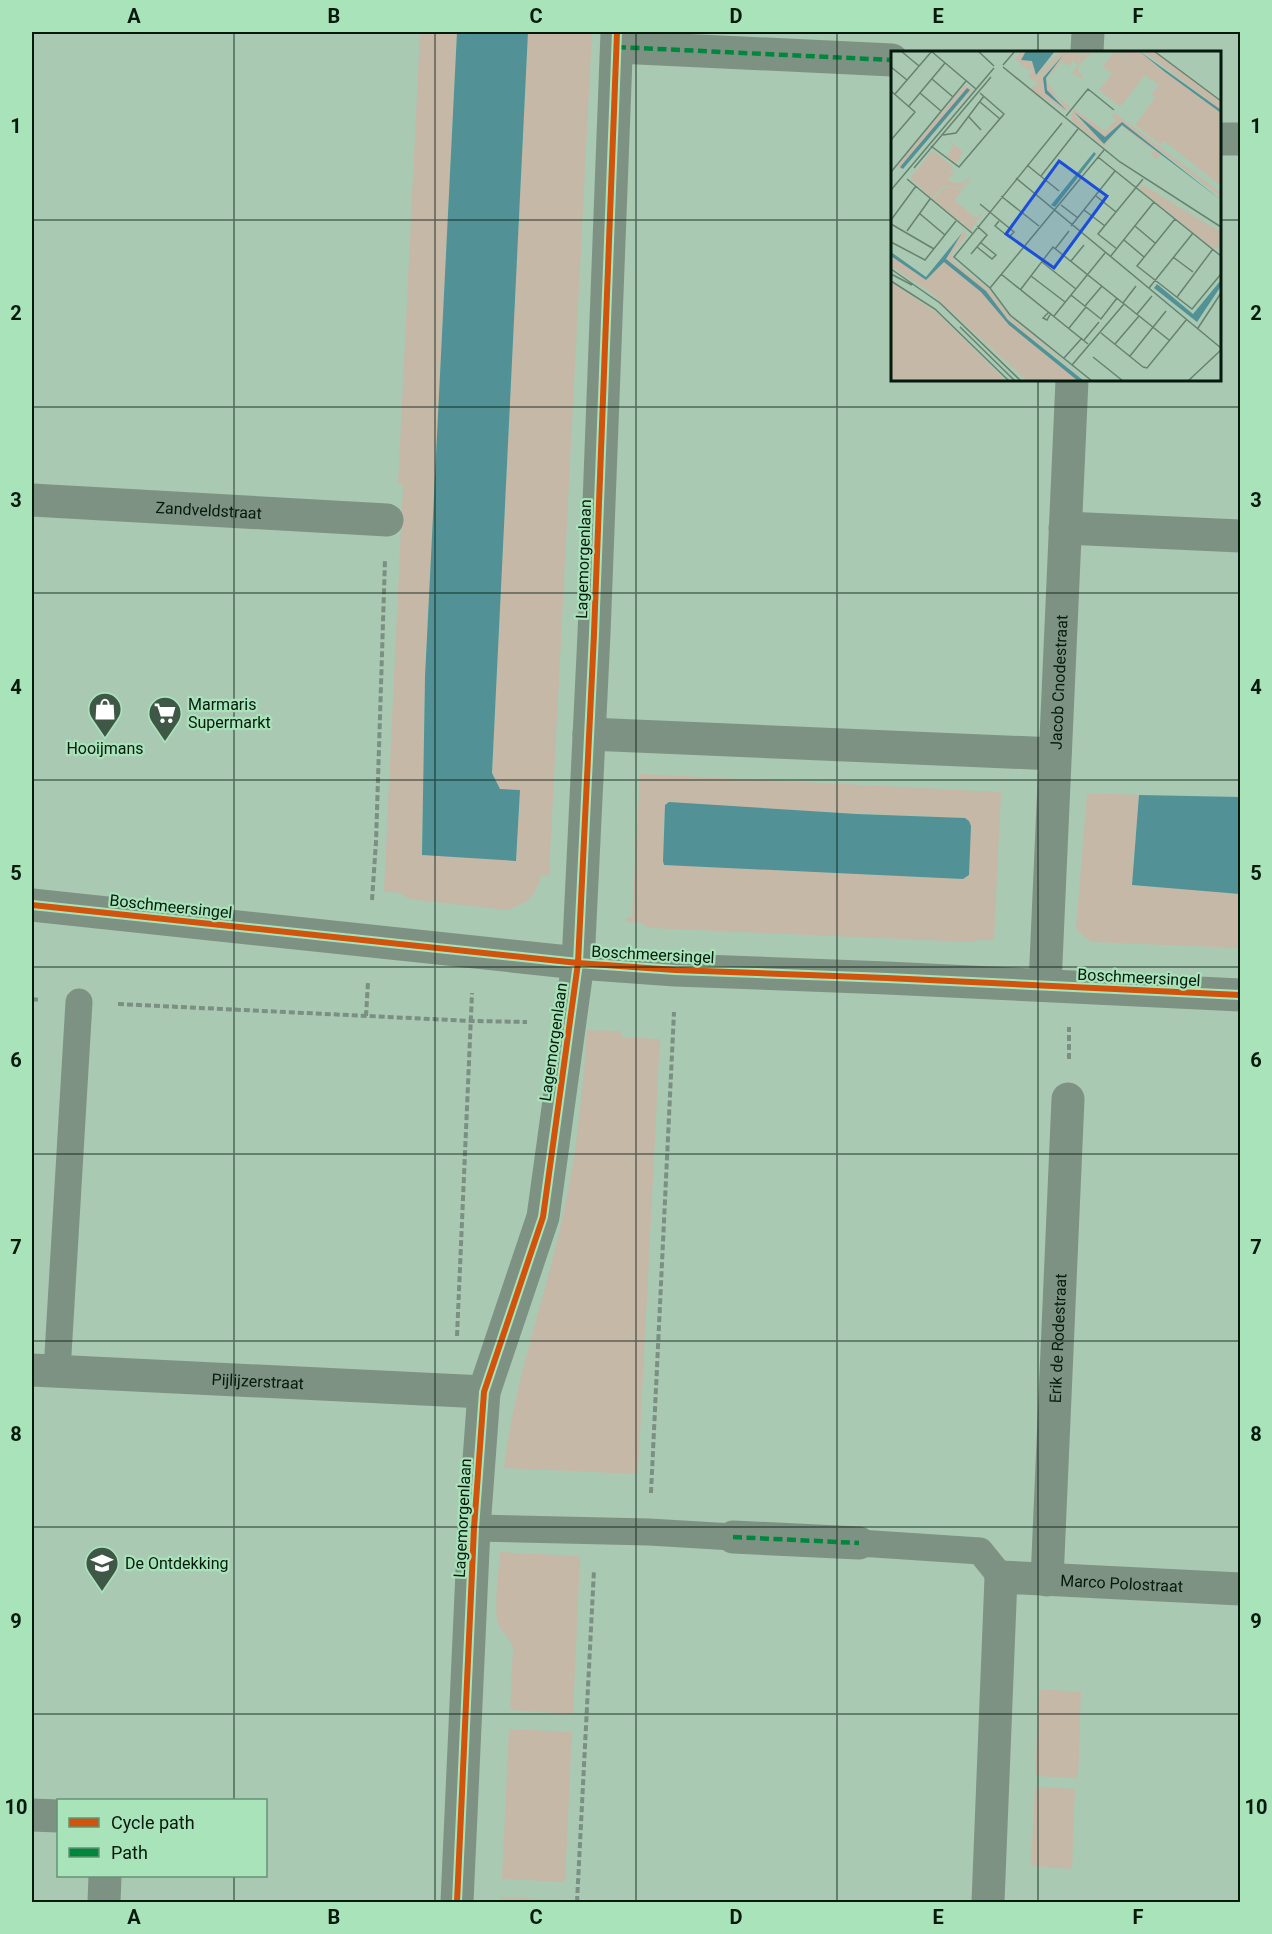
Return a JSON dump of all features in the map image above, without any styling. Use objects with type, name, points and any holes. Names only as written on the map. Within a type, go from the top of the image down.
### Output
[{"type":"street","points":[[1087,51],[1088,32]]},
{"type":"street","points":[[617,39],[891,60]]},
{"type":"street","name":"Lagemorgenlaan","points":[[457,1902],[474,1528],[469,1391],[543,1217],[578,963],[617,39]]},
{"type":"street","points":[[1221,139],[1240,140]]},
{"type":"street","name":"Jacob Cnodestraat","points":[[1057,986],[1055,754],[1072,381]]},
{"type":"street","name":"Zandveldstraat","points":[[32,500],[387,520]]},
{"type":"street","points":[[1065,528],[1240,536]]},
{"type":"street","points":[[589,734],[1055,754]]},
{"type":"street","name":"Boschmeersingel","points":[[32,905],[578,963],[675,970],[1240,995]]},
{"type":"street","name":"Erik de Rodestraat","points":[[1047,1580],[1068,1098]]},
{"type":"street","name":"Pijlijzerstraat","points":[[44,1371],[469,1391]]},
{"type":"street","points":[[732,1538],[859,1542]]},
{"type":"street","points":[[988,1902],[1000,1577]]},
{"type":"street","name":"Marco Polostraat","points":[[1000,1577],[1240,1589]]},
{"type":"street","points":[[32,1815],[57,1816]]},
{"type":"street","points":[[104,1902],[105,1877]]},
{"type":"lane","points":[[44,1371],[79,1002]]},
{"type":"lane","points":[[474,1528],[649,1532],[732,1538]]},
{"type":"lane","points":[[859,1542],[980,1551],[1000,1577]]},
{"type":"path","points":[[366,1016],[376,842],[387,520]]},
{"type":"path","points":[[469,1391],[472,951]]},
{"type":"path","points":[[649,1532],[675,970]]},
{"type":"path","points":[[1057,986],[1068,1098]]},
{"type":"path","points":[[32,999],[472,1021],[570,1023]]},
{"type":"path","points":[[577,1902],[596,1531]]},
{"type":"shaded area","points":[[420,32],[457,32],[425,677],[422,854],[516,861],[520,791],[500,789],[492,773],[528,32],[592,32],[549,876],[541,875],[537,888],[530,898],[506,910],[409,899],[400,893],[384,891],[403,485],[398,484]]},
{"type":"shaded area","points":[[640,774],[1001,792],[994,940],[971,942],[648,928],[641,923],[626,922],[627,917],[632,917]],"holes":[[[665,805],[965,818],[963,879],[665,865],[663,861]]]},
{"type":"shaded area","points":[[1087,793],[1139,795],[1132,885],[1240,894],[1240,948],[1091,942],[1076,929]]},
{"type":"shaded area","points":[[587,1030],[621,1031],[621,1037],[660,1039],[638,1474],[504,1468],[515,1403],[569,1188],[579,1121]]},
{"type":"shaded area","points":[[500,1552],[580,1556],[573,1714],[510,1710],[513,1648],[498,1623],[496,1613]]},
{"type":"shaded area","points":[[1039,1689],[1081,1692],[1078,1778],[1035,1776]]},
{"type":"shaded area","points":[[509,1729],[572,1732],[565,1882],[502,1879]]},
{"type":"shaded area","points":[[1035,1787],[1075,1789],[1072,1869],[1031,1866]]},
{"type":"shaded area","points":[[501,1897],[564,1900],[564,1902],[500,1902]]},
{"type":"water","points":[[457,32],[528,32],[492,773],[500,789],[520,790],[516,861],[422,855],[425,677]]},
{"type":"water","points":[[1139,795],[1240,797],[1240,894],[1132,885]]},
{"type":"water","points":[[669,802],[857,814],[965,818],[971,826],[969,875],[963,879],[664,865],[665,805]]},
{"type":"marked path","points":[[617,47],[891,60]]},
{"type":"marked path","points":[[733,1537],[859,1543]]},
{"type":"cycle path","points":[[457,1902],[474,1528],[484,1392],[543,1217],[578,963],[594,634],[617,32]]},
{"type":"cycle path","points":[[32,905],[578,963],[675,970],[1240,995]]},
{"type":"place","name":"Hooijmans","points":[[105,738]]},
{"type":"place","name":"Marmaris Supermarkt","points":[[165,742]]},
{"type":"place","name":"De Ontdekking","points":[[102,1592]]}]
